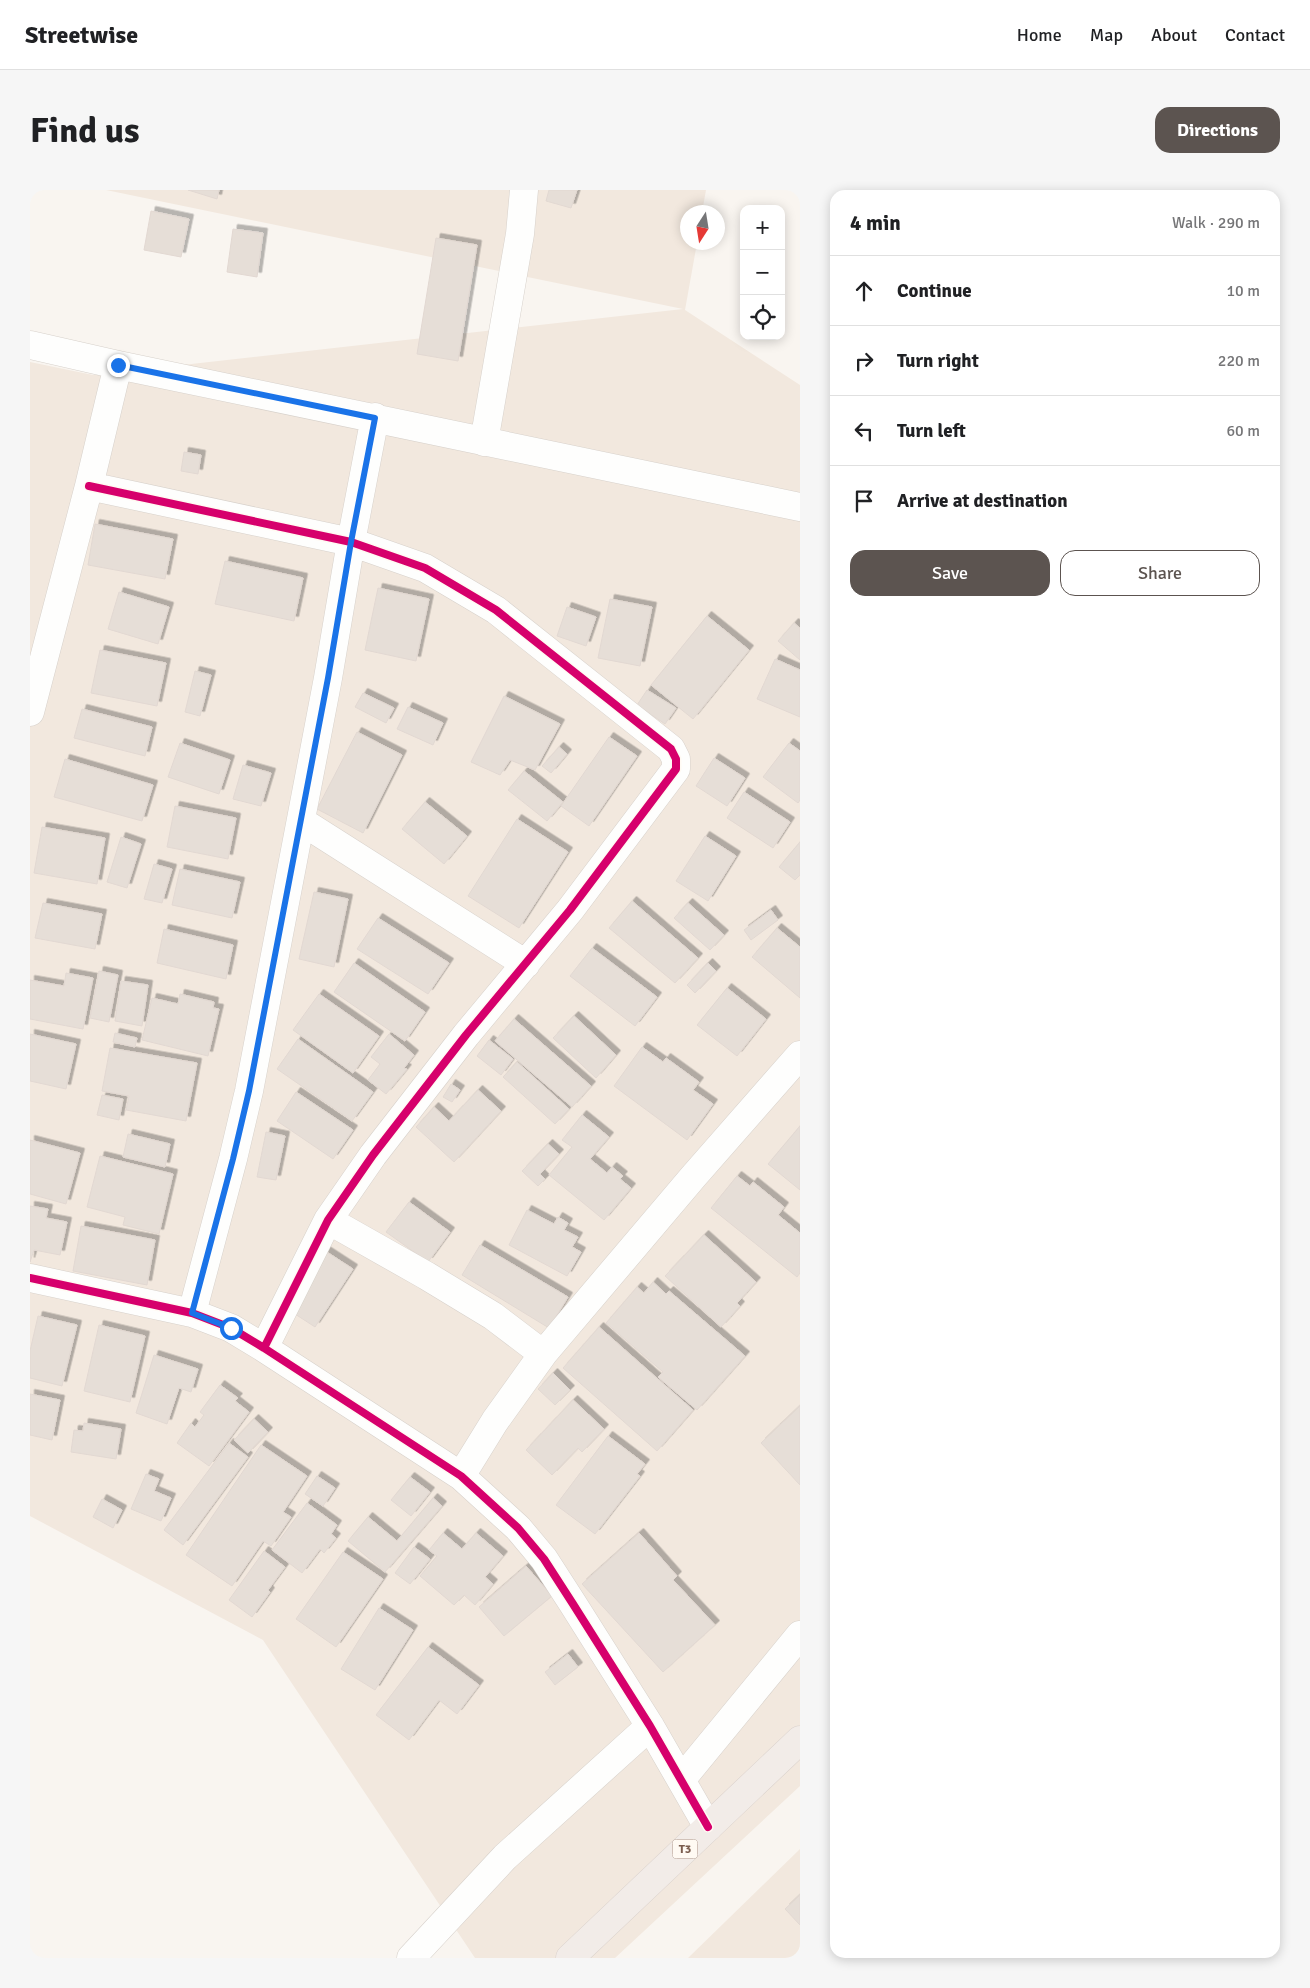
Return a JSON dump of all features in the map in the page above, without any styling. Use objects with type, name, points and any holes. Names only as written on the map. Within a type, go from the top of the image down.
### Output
[{"type":"highway","name":"T3","points":[[570,1958],[800,1740]]},
{"type":"street","points":[[484,442],[520,234],[524,190]]},
{"type":"street","points":[[30,345],[800,507]]},
{"type":"street","points":[[30,712],[90,486],[118,365]]},
{"type":"street","points":[[192,1313],[247,1099],[328,678],[351,542],[375,418]]},
{"type":"street","points":[[90,486],[351,542],[425,568],[496,610],[671,749],[676,759],[676,769],[570,910],[466,1035],[379,1147],[328,1220],[264,1348]]},
{"type":"street","points":[[301,821],[526,964]]},
{"type":"street","points":[[461,1476],[495,1421],[543,1354],[693,1177],[800,1055]]},
{"type":"street","points":[[328,1220],[428,1276],[493,1316],[543,1354]]},
{"type":"street","points":[[30,1278],[192,1313],[231,1328],[461,1476],[518,1528],[544,1559],[650,1726],[708,1827]]},
{"type":"street","points":[[681,1780],[800,1635]]},
{"type":"street","points":[[411,1958],[505,1857],[650,1726]]},
{"type":"shaded area","points":[[106,190],[706,190],[703,205],[680,205],[680,250],[696,250],[685,310],[800,385],[800,1786],[615,1958],[475,1958],[263,1640],[30,1516],[30,362],[93,375],[683,309]]},
{"type":"shaded area","points":[[800,1849],[800,1958],[688,1958]]},
{"type":"building","points":[[188,190],[219,190],[217,199]]},
{"type":"building","points":[[549,190],[577,190],[571,208],[546,201]]},
{"type":"building","points":[[151,211],[189,219],[181,257],[144,250]]},
{"type":"building","points":[[233,229],[263,233],[257,277],[227,272]]},
{"type":"building","points":[[436,238],[477,245],[458,361],[417,354]]},
{"type":"building","points":[[184,452],[201,455],[198,474],[181,471]]},
{"type":"building","points":[[95,524],[173,539],[165,579],[88,565]]},
{"type":"building","points":[[225,561],[303,578],[294,621],[215,604]]},
{"type":"building","points":[[378,588],[429,599],[416,661],[365,650]]},
{"type":"building","points":[[119,592],[169,607],[158,644],[108,629]]},
{"type":"building","points":[[610,599],[652,607],[640,666],[598,658]]},
{"type":"building","points":[[567,607],[596,617],[586,646],[557,636]]},
{"type":"building","points":[[707,616],[749,650],[693,719],[651,685]]},
{"type":"building","points":[[794,623],[800,628],[800,660],[778,641]]},
{"type":"building","points":[[100,650],[166,663],[157,706],[91,693]]},
{"type":"building","points":[[775,659],[800,670],[800,717],[757,699]]},
{"type":"building","points":[[195,671],[211,675],[200,716],[185,712]]},
{"type":"building","points":[[647,690],[676,708],[665,724],[637,705]]},
{"type":"building","points":[[363,693],[394,708],[386,723],[355,707]]},
{"type":"building","points":[[504,696],[560,724],[535,770],[510,760],[500,775],[471,762]]},
{"type":"building","points":[[408,707],[443,723],[433,745],[397,729]]},
{"type":"building","points":[[82,709],[152,727],[145,756],[74,738]]},
{"type":"building","points":[[357,732],[402,755],[363,833],[317,809]]},
{"type":"building","points":[[609,737],[637,756],[589,826],[561,806]]},
{"type":"building","points":[[180,743],[230,760],[219,794],[168,777]]},
{"type":"building","points":[[789,743],[800,751],[800,800],[798,803],[763,777]]},
{"type":"building","points":[[559,747],[567,754],[551,773],[542,766]]},
{"type":"building","points":[[714,758],[745,778],[727,806],[696,786]]},
{"type":"building","points":[[65,759],[153,785],[142,821],[54,797]]},
{"type":"building","points":[[243,765],[271,773],[261,806],[233,799]]},
{"type":"building","points":[[524,771],[563,802],[547,821],[508,790]]},
{"type":"building","points":[[744,792],[790,822],[773,848],[727,818]]},
{"type":"building","points":[[425,802],[467,836],[444,864],[402,829]]},
{"type":"building","points":[[175,806],[236,818],[228,859],[167,847]]},
{"type":"building","points":[[517,819],[568,852],[519,928],[468,896]]},
{"type":"building","points":[[42,827],[105,838],[97,884],[34,873]]},
{"type":"building","points":[[705,836],[736,856],[708,901],[676,881]]},
{"type":"building","points":[[121,837],[141,844],[127,888],[107,882]]},
{"type":"building","points":[[800,842],[800,875],[795,880],[779,867]]},
{"type":"building","points":[[154,864],[172,869],[162,903],[144,899]]},
{"type":"building","points":[[180,869],[240,882],[232,918],[172,905]]},
{"type":"building","points":[[314,892],[348,899],[334,967],[299,959]]},
{"type":"building","points":[[632,901],[698,958],[675,983],[609,928]]},
{"type":"building","points":[[43,903],[102,914],[95,949],[35,938]]},
{"type":"building","points":[[688,903],[724,935],[710,950],[674,918]]},
{"type":"building","points":[[771,910],[778,920],[751,940],[744,930]]},
{"type":"building","points":[[378,918],[449,963],[428,994],[357,949]]},
{"type":"building","points":[[777,928],[800,947],[800,998],[752,957]]},
{"type":"building","points":[[164,929],[233,945],[226,979],[157,963]]},
{"type":"building","points":[[592,948],[657,997],[635,1026],[570,976]]},
{"type":"building","points":[[354,963],[425,1012],[405,1041],[334,992]]},
{"type":"building","points":[[708,963],[716,971],[695,993],[687,985]]},
{"type":"building","points":[[99,971],[118,975],[109,1022],[90,1018]]},
{"type":"building","points":[[66,973],[93,978],[83,1029],[30,1019],[30,980],[64,986]]},
{"type":"building","points":[[121,981],[148,985],[142,1026],[115,1021]]},
{"type":"building","points":[[727,988],[766,1019],[737,1056],[697,1025]]},
{"type":"building","points":[[180,994],[214,1002],[213,1008],[219,1009],[208,1056],[142,1040],[152,998],[178,1004]]},
{"type":"building","points":[[319,994],[379,1036],[353,1073],[293,1030]]},
{"type":"building","points":[[574,1016],[616,1055],[596,1078],[553,1038]]},
{"type":"building","points":[[514,1019],[591,1086],[572,1107],[495,1041]]},
{"type":"building","points":[[115,1033],[137,1038],[135,1047],[113,1042]]},
{"type":"building","points":[[30,1034],[76,1044],[66,1089],[30,1081]]},
{"type":"building","points":[[389,1034],[414,1055],[404,1068],[407,1069],[386,1094],[368,1080],[380,1064],[371,1057]]},
{"type":"building","points":[[298,1039],[373,1092],[352,1121],[277,1069]]},
{"type":"building","points":[[489,1040],[513,1059],[501,1075],[477,1056]]},
{"type":"building","points":[[642,1047],[663,1062],[666,1058],[699,1082],[693,1090],[713,1104],[687,1140],[614,1086]]},
{"type":"building","points":[[110,1048],[197,1063],[186,1121],[126,1110],[129,1096],[102,1091]]},
{"type":"building","points":[[517,1062],[569,1109],[555,1124],[503,1077]]},
{"type":"building","points":[[451,1084],[460,1090],[452,1102],[443,1097]]},
{"type":"building","points":[[478,1090],[501,1111],[454,1162],[416,1127],[434,1107],[449,1121]]},
{"type":"building","points":[[296,1092],[353,1130],[333,1159],[277,1121]]},
{"type":"building","points":[[102,1095],[123,1099],[119,1120],[97,1115]]},
{"type":"building","points":[[582,1115],[609,1137],[590,1159],[607,1173],[612,1167],[623,1176],[620,1179],[631,1188],[604,1220],[549,1175],[572,1147],[562,1140]]},
{"type":"building","points":[[800,1126],[800,1190],[768,1164]]},
{"type":"building","points":[[266,1132],[285,1136],[276,1180],[257,1177]]},
{"type":"building","points":[[128,1134],[170,1144],[165,1167],[123,1157]]},
{"type":"building","points":[[30,1140],[80,1153],[66,1204],[30,1194]]},
{"type":"building","points":[[548,1144],[559,1154],[540,1174],[545,1179],[538,1186],[522,1171]]},
{"type":"building","points":[[100,1156],[173,1174],[159,1234],[123,1225],[125,1217],[87,1207]]},
{"type":"building","points":[[737,1176],[750,1186],[753,1182],[784,1207],[778,1215],[800,1233],[800,1273],[797,1277],[711,1208]]},
{"type":"building","points":[[409,1202],[450,1232],[428,1262],[386,1232]]},
{"type":"building","points":[[30,1206],[48,1209],[46,1218],[67,1222],[60,1255],[34,1250],[30,1262]]},
{"type":"building","points":[[527,1210],[554,1224],[558,1217],[568,1223],[564,1230],[578,1237],[572,1247],[581,1252],[567,1276],[509,1245]]},
{"type":"building","points":[[81,1226],[155,1240],[147,1285],[73,1271]]},
{"type":"building","points":[[704,1235],[756,1282],[737,1303],[740,1306],[721,1327],[665,1276]]},
{"type":"building","points":[[316,1245],[353,1269],[315,1327],[278,1303]]},
{"type":"building","points":[[480,1245],[568,1297],[549,1328],[462,1275]]},
{"type":"building","points":[[653,1282],[666,1294],[669,1291],[745,1356],[697,1410],[658,1377],[663,1372],[606,1323],[637,1287],[644,1293]]},
{"type":"building","points":[[38,1316],[77,1325],[62,1386],[30,1378],[30,1351]]},
{"type":"building","points":[[99,1325],[145,1336],[130,1402],[84,1391]]},
{"type":"building","points":[[599,1327],[693,1410],[657,1451],[563,1368]]},
{"type":"building","points":[[154,1355],[198,1369],[191,1392],[179,1388],[167,1424],[136,1413]]},
{"type":"building","points":[[553,1373],[570,1390],[555,1405],[538,1389]]},
{"type":"building","points":[[220,1385],[238,1398],[235,1401],[249,1412],[209,1466],[177,1443],[191,1423],[195,1427],[204,1415],[200,1412]]},
{"type":"building","points":[[30,1394],[60,1400],[52,1440],[30,1435]]},
{"type":"building","points":[[573,1400],[604,1429],[582,1452],[578,1448],[552,1475],[526,1450]]},
{"type":"building","points":[[800,1406],[800,1485],[761,1443]]},
{"type":"building","points":[[254,1419],[268,1432],[248,1453],[234,1440]]},
{"type":"building","points":[[84,1423],[121,1429],[116,1459],[71,1452],[74,1430],[83,1431]]},
{"type":"building","points":[[608,1436],[645,1464],[637,1474],[640,1476],[595,1534],[556,1505]]},
{"type":"building","points":[[229,1443],[248,1457],[183,1545],[164,1530]]},
{"type":"building","points":[[261,1445],[307,1476],[283,1512],[291,1517],[271,1546],[263,1541],[232,1586],[186,1555]]},
{"type":"building","points":[[146,1474],[159,1479],[154,1491],[171,1498],[161,1521],[131,1509]]},
{"type":"building","points":[[317,1476],[335,1488],[323,1506],[305,1494]]},
{"type":"building","points":[[410,1477],[430,1492],[411,1516],[391,1500]]},
{"type":"building","points":[[433,1498],[442,1506],[385,1572],[348,1541],[368,1517],[397,1541]]},
{"type":"building","points":[[102,1499],[122,1510],[113,1528],[93,1517]]},
{"type":"building","points":[[307,1503],[337,1525],[331,1534],[336,1538],[324,1553],[320,1549],[302,1573],[272,1550]]},
{"type":"building","points":[[443,1533],[462,1549],[476,1533],[503,1556],[485,1577],[493,1584],[475,1605],[464,1595],[454,1605],[420,1576],[437,1556],[429,1550]]},
{"type":"building","points":[[639,1533],[677,1576],[673,1580],[715,1625],[663,1672],[582,1584]]},
{"type":"building","points":[[414,1547],[430,1559],[410,1584],[395,1573]]},
{"type":"building","points":[[264,1551],[285,1567],[268,1590],[270,1592],[252,1617],[229,1600]]},
{"type":"building","points":[[343,1552],[383,1579],[336,1647],[296,1619]]},
{"type":"building","points":[[526,1566],[552,1596],[504,1636],[479,1607]]},
{"type":"building","points":[[379,1608],[413,1630],[375,1690],[341,1669]]},
{"type":"building","points":[[428,1647],[479,1685],[457,1714],[439,1700],[409,1740],[376,1715]]},
{"type":"building","points":[[568,1654],[578,1667],[555,1685],[545,1672]]},
{"type":"building","points":[[800,1895],[800,1925],[785,1909]]},
{"type":"cycle path","points":[[89,486],[351,542],[425,568],[496,610],[671,749],[676,759],[676,769],[570,910],[466,1035],[373,1155],[328,1220],[264,1348]]},
{"type":"cycle path","points":[[30,1278],[192,1313],[231,1328],[461,1476],[518,1528],[544,1559],[650,1726],[708,1827]]},
{"type":"route","points":[[118,365],[375,418],[351,542],[328,678],[249,1091],[192,1313],[231,1328]]}]
